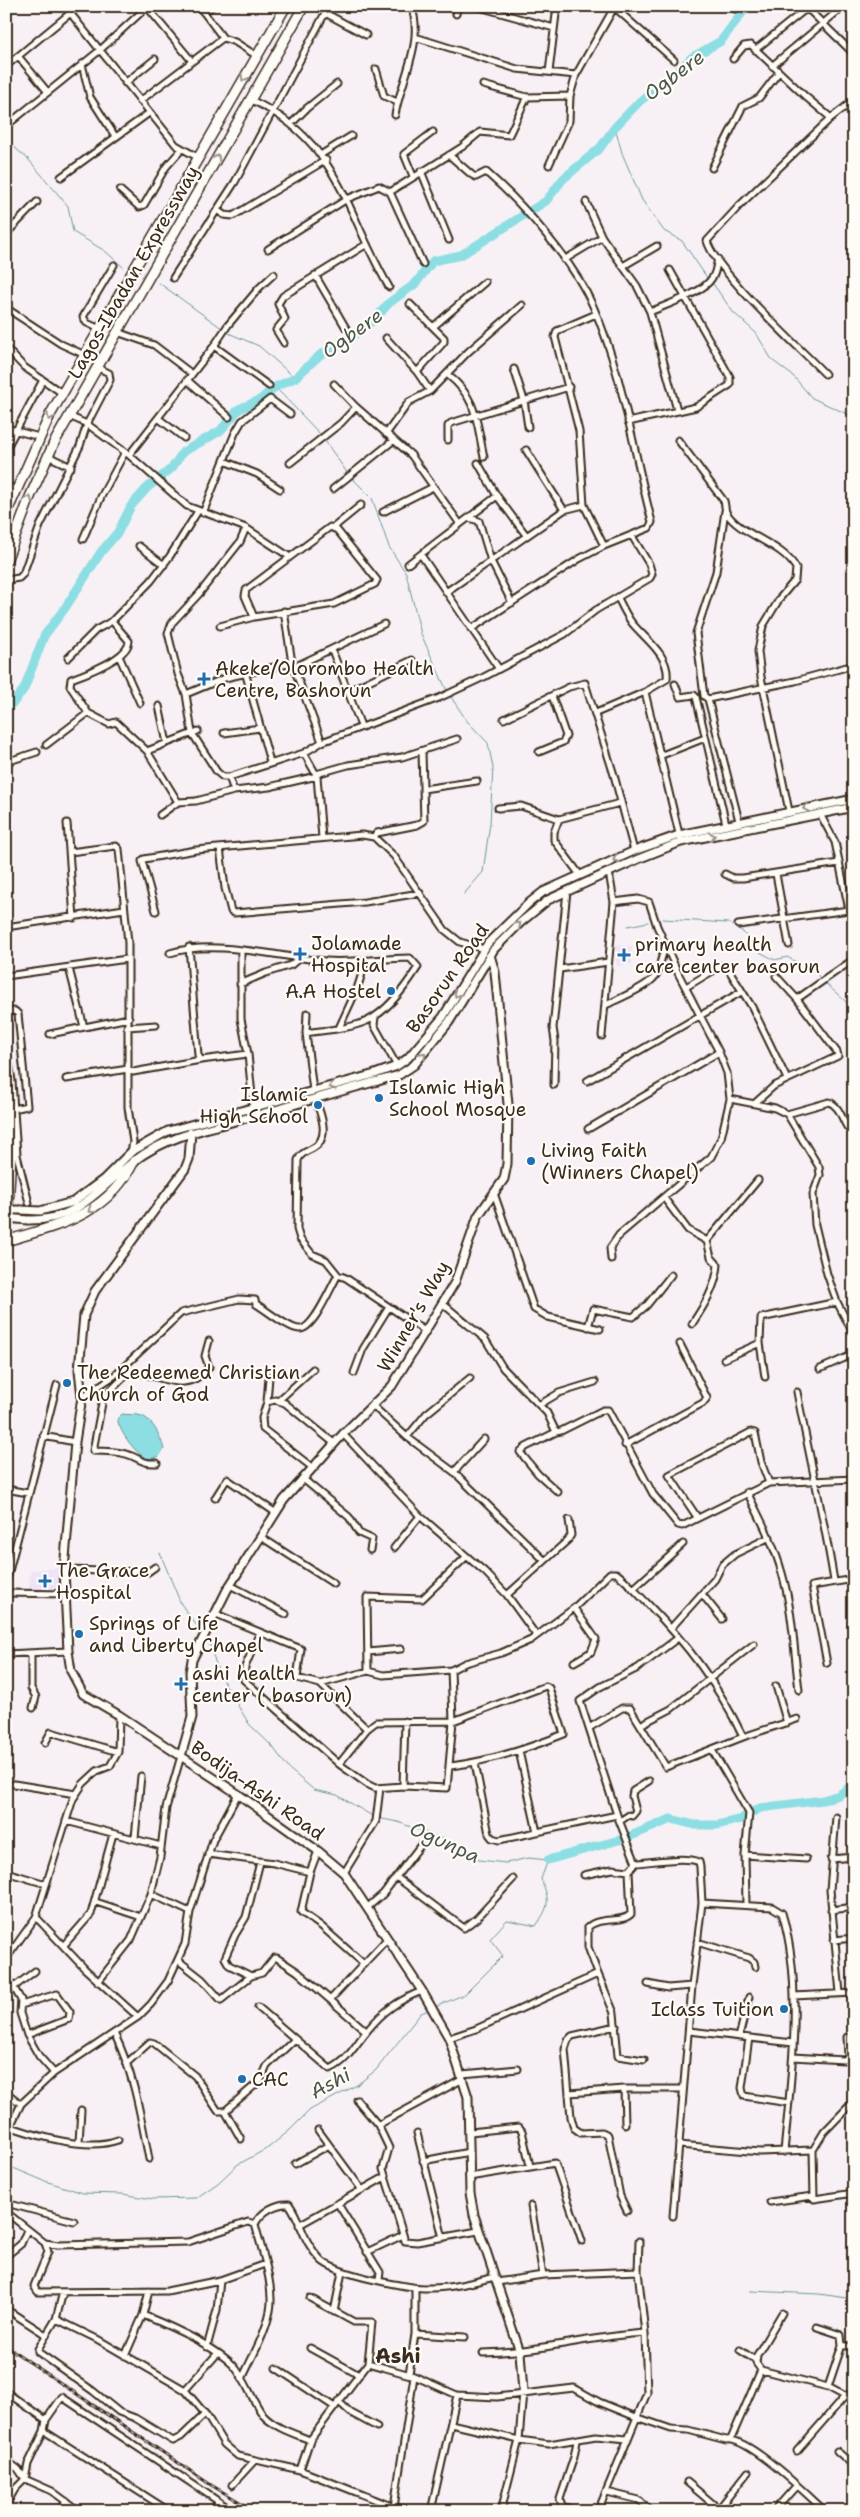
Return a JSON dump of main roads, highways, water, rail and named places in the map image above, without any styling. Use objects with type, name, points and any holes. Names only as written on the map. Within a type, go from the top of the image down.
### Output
[{"type":"highway","name":"Lagos-Ibadan Expressway","points":[[6,514],[39,437],[62,393],[286,6]]},
{"type":"highway","name":"Lagos-Ibadan Expressway","points":[[6,562],[48,456],[69,416],[304,6]]},
{"type":"highway","points":[[6,1086],[11,1154],[6,1241],[82,1216],[112,1194],[126,1178],[134,1161]]},
{"type":"water","points":[[122,1414],[140,1415],[150,1421],[159,1435],[164,1449],[159,1456],[148,1460],[134,1448],[125,1437],[119,1425],[117,1419]]},
{"type":"waterway","name":"Ogbere","points":[[6,705],[13,703],[24,689],[44,636],[65,608],[101,552],[118,532],[131,506],[147,488],[172,468],[183,452],[220,431],[239,409],[260,400],[275,387],[295,378],[320,355],[349,339],[376,318],[389,303],[415,284],[433,261],[461,255],[546,201],[563,179],[600,148],[615,127],[640,101],[673,76],[691,58],[721,41],[747,6]]},
{"type":"waterway","points":[[615,127],[622,153],[642,200],[664,231],[682,241],[708,279]]},
{"type":"waterway","points":[[6,140],[29,160],[68,206],[73,232],[105,251],[123,267]]},
{"type":"waterway","points":[[711,281],[733,312],[756,333],[772,360],[793,376],[812,398],[854,417]]},
{"type":"waterway","points":[[159,283],[223,329]]},
{"type":"waterway","points":[[226,332],[259,346],[295,378]]},
{"type":"waterway","points":[[275,387],[321,435]]},
{"type":"waterway","points":[[323,438],[348,474]]},
{"type":"waterway","points":[[351,477],[372,498],[389,547],[406,573],[421,634],[447,691]]},
{"type":"waterway","points":[[449,694],[467,721],[488,743],[493,768],[490,823],[483,872],[464,894]]},
{"type":"waterway","points":[[663,919],[728,923],[742,931],[758,951],[775,960],[787,957],[815,972],[821,979]]},
{"type":"waterway","points":[[628,926],[648,922]]},
{"type":"waterway","points":[[824,982],[854,1009]]},
{"type":"waterway","name":"Ogunpa","points":[[160,1553],[181,1604],[202,1633]]},
{"type":"waterway","name":"Ogunpa","points":[[206,1638],[219,1674],[249,1724],[272,1746],[289,1769],[314,1790],[337,1795],[374,1817]]},
{"type":"waterway","name":"Ogunpa","points":[[548,1860],[626,1838],[671,1819],[695,1825],[717,1825],[741,1819],[760,1808],[823,1800],[839,1795],[854,1784]]},
{"type":"waterway","name":"Ashi","points":[[377,1818],[398,1822],[458,1845],[479,1860],[506,1863],[528,1858],[548,1860],[541,1879],[547,1903],[544,1913],[536,1926],[507,1920],[490,1939],[503,1956],[465,1994],[435,2007]]},
{"type":"waterway","name":"Ashi","points":[[6,2165],[42,2180],[83,2193],[122,2194],[153,2199],[196,2198],[218,2183],[237,2165],[268,2148],[310,2110],[357,2085],[376,2070],[421,2013],[429,2010]]},
{"type":"waterway","points":[[750,2291],[819,2294],[854,2299]]},
{"type":"railway","points":[[6,2346],[211,2485],[255,2511]]},
{"type":"place","name":"Akeke/Olorombo Health Centre, Bashorun","points":[[204,679]]},
{"type":"place","name":"Jolamade Hospital","points":[[300,954]]},
{"type":"place","name":"primary health care center basorun","points":[[624,955]]},
{"type":"place","name":"A.A Hostel","points":[[391,991]]},
{"type":"place","name":"Islamic High School Mosque","points":[[379,1098]]},
{"type":"place","name":"Islamic High School","points":[[318,1105]]},
{"type":"place","name":"Living Faith (Winners Chapel)","points":[[531,1161]]},
{"type":"place","name":"The Redeemed Christian Church of God","points":[[67,1383]]},
{"type":"place","name":"The Grace Hospital","points":[[45,1581]]},
{"type":"place","name":"Springs of Life and Liberty Chapel","points":[[79,1634]]},
{"type":"place","name":"ashi health center ( basorun)","points":[[181,1684]]},
{"type":"place","name":"Iclass Tuition","points":[[784,2009]]},
{"type":"place","name":"CAC","points":[[242,2079]]},
{"type":"district","name":"Ashi","points":[[398,2356]]}]
